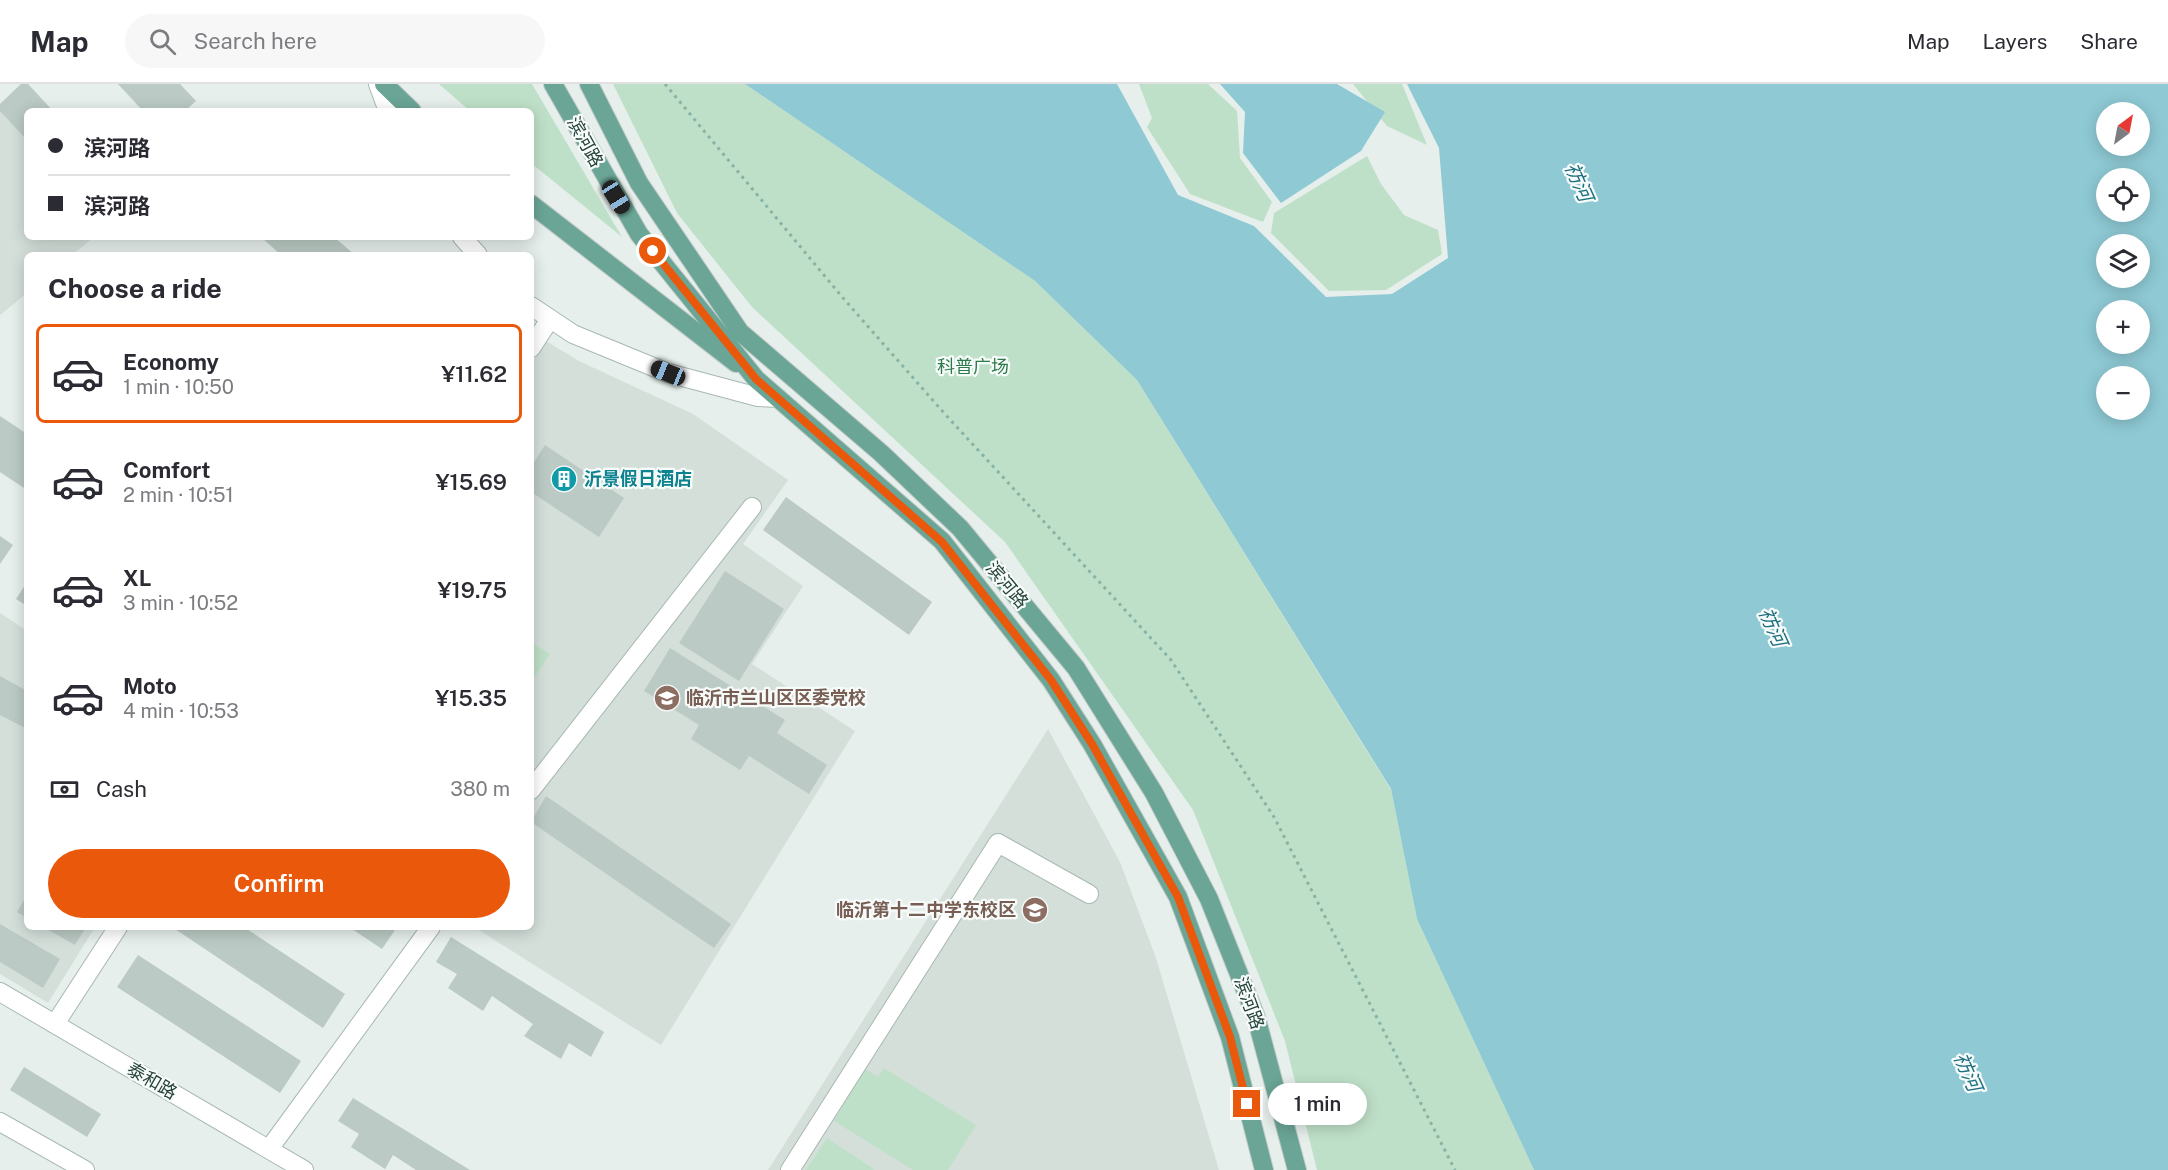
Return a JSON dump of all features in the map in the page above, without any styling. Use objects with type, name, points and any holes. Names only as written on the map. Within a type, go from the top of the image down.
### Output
[{"type":"main road","points":[[384,84],[409,108]]},
{"type":"main road","name":"滨河路","points":[[553,84],[639,234],[756,379],[942,542],[1051,680],[1092,744],[1178,897],[1230,1037],[1264,1170]]},
{"type":"main road","name":"滨河路","points":[[589,84],[639,183],[740,332],[881,453],[960,528],[1076,668],[1154,793],[1209,899],[1256,1017],[1297,1170]]},
{"type":"main road","points":[[534,206],[756,379]]},
{"type":"street","points":[[378,84],[387,108]]},
{"type":"street","points":[[465,240],[475,252]]},
{"type":"street","points":[[534,308],[573,334],[668,373],[758,397],[778,398]]},
{"type":"street","points":[[534,343],[550,319]]},
{"type":"street","points":[[534,786],[752,507]]},
{"type":"street","points":[[790,1170],[998,843],[1089,894]]},
{"type":"street","points":[[56,1024],[116,930]]},
{"type":"street","points":[[269,1149],[429,930]]},
{"type":"street","name":"泰和路","points":[[0,992],[304,1170]]},
{"type":"street","points":[[0,1122],[85,1170]]},
{"type":"path","points":[[665,84],[882,343],[1171,660],[1274,817],[1455,1170]]},
{"type":"shaded area","points":[[0,103],[24,129],[24,240],[90,240],[76,252],[24,252],[24,295],[0,315]]},
{"type":"shaded area","name":"临沂市兰山区区委党校","points":[[534,334],[579,361],[693,414],[788,480],[743,544],[803,586],[752,664],[855,731],[661,1045],[479,930],[534,930]]},
{"type":"shaded area","points":[[0,613],[24,629],[24,930],[93,930],[48,1003],[0,974]]},
{"type":"shaded area","name":"临沂第十二中学东校区","points":[[1048,729],[1120,862],[1156,958],[1219,1170],[768,1170]]},
{"type":"green space","points":[[439,84],[532,84],[622,237],[534,165],[534,108],[467,108]]},
{"type":"green space","name":"科普广场","points":[[613,84],[745,84],[1035,281],[1137,380],[1391,790],[1417,919],[1534,1170],[1317,1170],[1285,1041],[1193,810],[1005,542],[752,307],[677,213]]},
{"type":"green space","points":[[1139,84],[1208,84],[1237,111],[1240,158],[1272,202],[1263,222],[1190,194],[1147,127],[1152,118]]},
{"type":"green space","points":[[1353,84],[1402,84],[1427,145],[1387,126]]},
{"type":"green space","points":[[1367,156],[1381,184],[1404,215],[1438,230],[1442,254],[1386,290],[1329,291],[1271,233],[1274,213]]},
{"type":"green space","points":[[534,644],[550,654],[534,678]]},
{"type":"green space","points":[[884,1068],[976,1125],[948,1170],[913,1170],[834,1121],[865,1069],[878,1077]]},
{"type":"green space","points":[[827,1138],[874,1169],[806,1170]]},
{"type":"water","name":"祊河","points":[[745,84],[1117,84],[1178,195],[1254,226],[1326,297],[1392,294],[1448,258],[1439,148],[1407,84],[2168,84],[2168,1170],[1534,1170],[1417,919],[1391,789],[1137,380],[1035,281]]},
{"type":"water","points":[[1220,84],[1337,84],[1385,112],[1361,151],[1281,203],[1243,153],[1245,112]]},
{"type":"building","points":[[21,84],[28,84],[50,108],[24,108],[24,137],[0,111],[0,104]]},
{"type":"building","points":[[118,84],[180,84],[196,101],[188,108],[140,108]]},
{"type":"building","points":[[264,240],[338,240],[352,252],[278,252]]},
{"type":"building","points":[[0,416],[24,432],[24,488],[0,472]]},
{"type":"building","name":"沂景假日酒店","points":[[545,445],[624,498],[599,537],[534,494],[534,462]]},
{"type":"building","points":[[786,497],[932,602],[909,635],[763,530]]},
{"type":"building","points":[[0,536],[13,545],[0,564]]},
{"type":"building","points":[[725,571],[784,609],[739,681],[679,643]]},
{"type":"building","points":[[24,587],[24,604],[16,599]]},
{"type":"building","points":[[670,648],[785,720],[777,733],[827,765],[809,794],[749,756],[740,770],[691,739],[699,725],[644,691]]},
{"type":"building","points":[[0,676],[24,689],[24,727],[0,715]]},
{"type":"building","points":[[546,796],[731,924],[714,948],[534,824],[534,817]]},
{"type":"building","points":[[24,900],[24,916],[17,912]]},
{"type":"building","points":[[0,924],[60,959],[43,988],[0,962]]},
{"type":"building","points":[[48,930],[84,930],[75,945]]},
{"type":"building","points":[[176,930],[249,930],[345,994],[323,1028]]},
{"type":"building","points":[[354,930],[395,930],[382,949]]},
{"type":"building","points":[[451,937],[604,1032],[591,1057],[569,1043],[561,1059],[524,1036],[533,1024],[492,996],[483,1011],[448,988],[457,974],[436,962]]},
{"type":"building","points":[[138,955],[301,1061],[280,1093],[117,987]]},
{"type":"building","points":[[24,1067],[101,1114],[87,1137],[10,1090]]},
{"type":"building","points":[[353,1098],[470,1170],[416,1170],[393,1155],[385,1169],[351,1147],[359,1134],[338,1121]]},
{"type":"place","name":"沂景假日酒店","points":[[564,479]]},
{"type":"place","name":"临沂市兰山区区委党校","points":[[667,698]]},
{"type":"place","name":"临沂第十二中学东校区","points":[[1035,910]]},
{"type":"route","points":[[653,251],[756,379],[942,542],[1051,680],[1092,744],[1178,897],[1230,1037],[1247,1104]]}]
